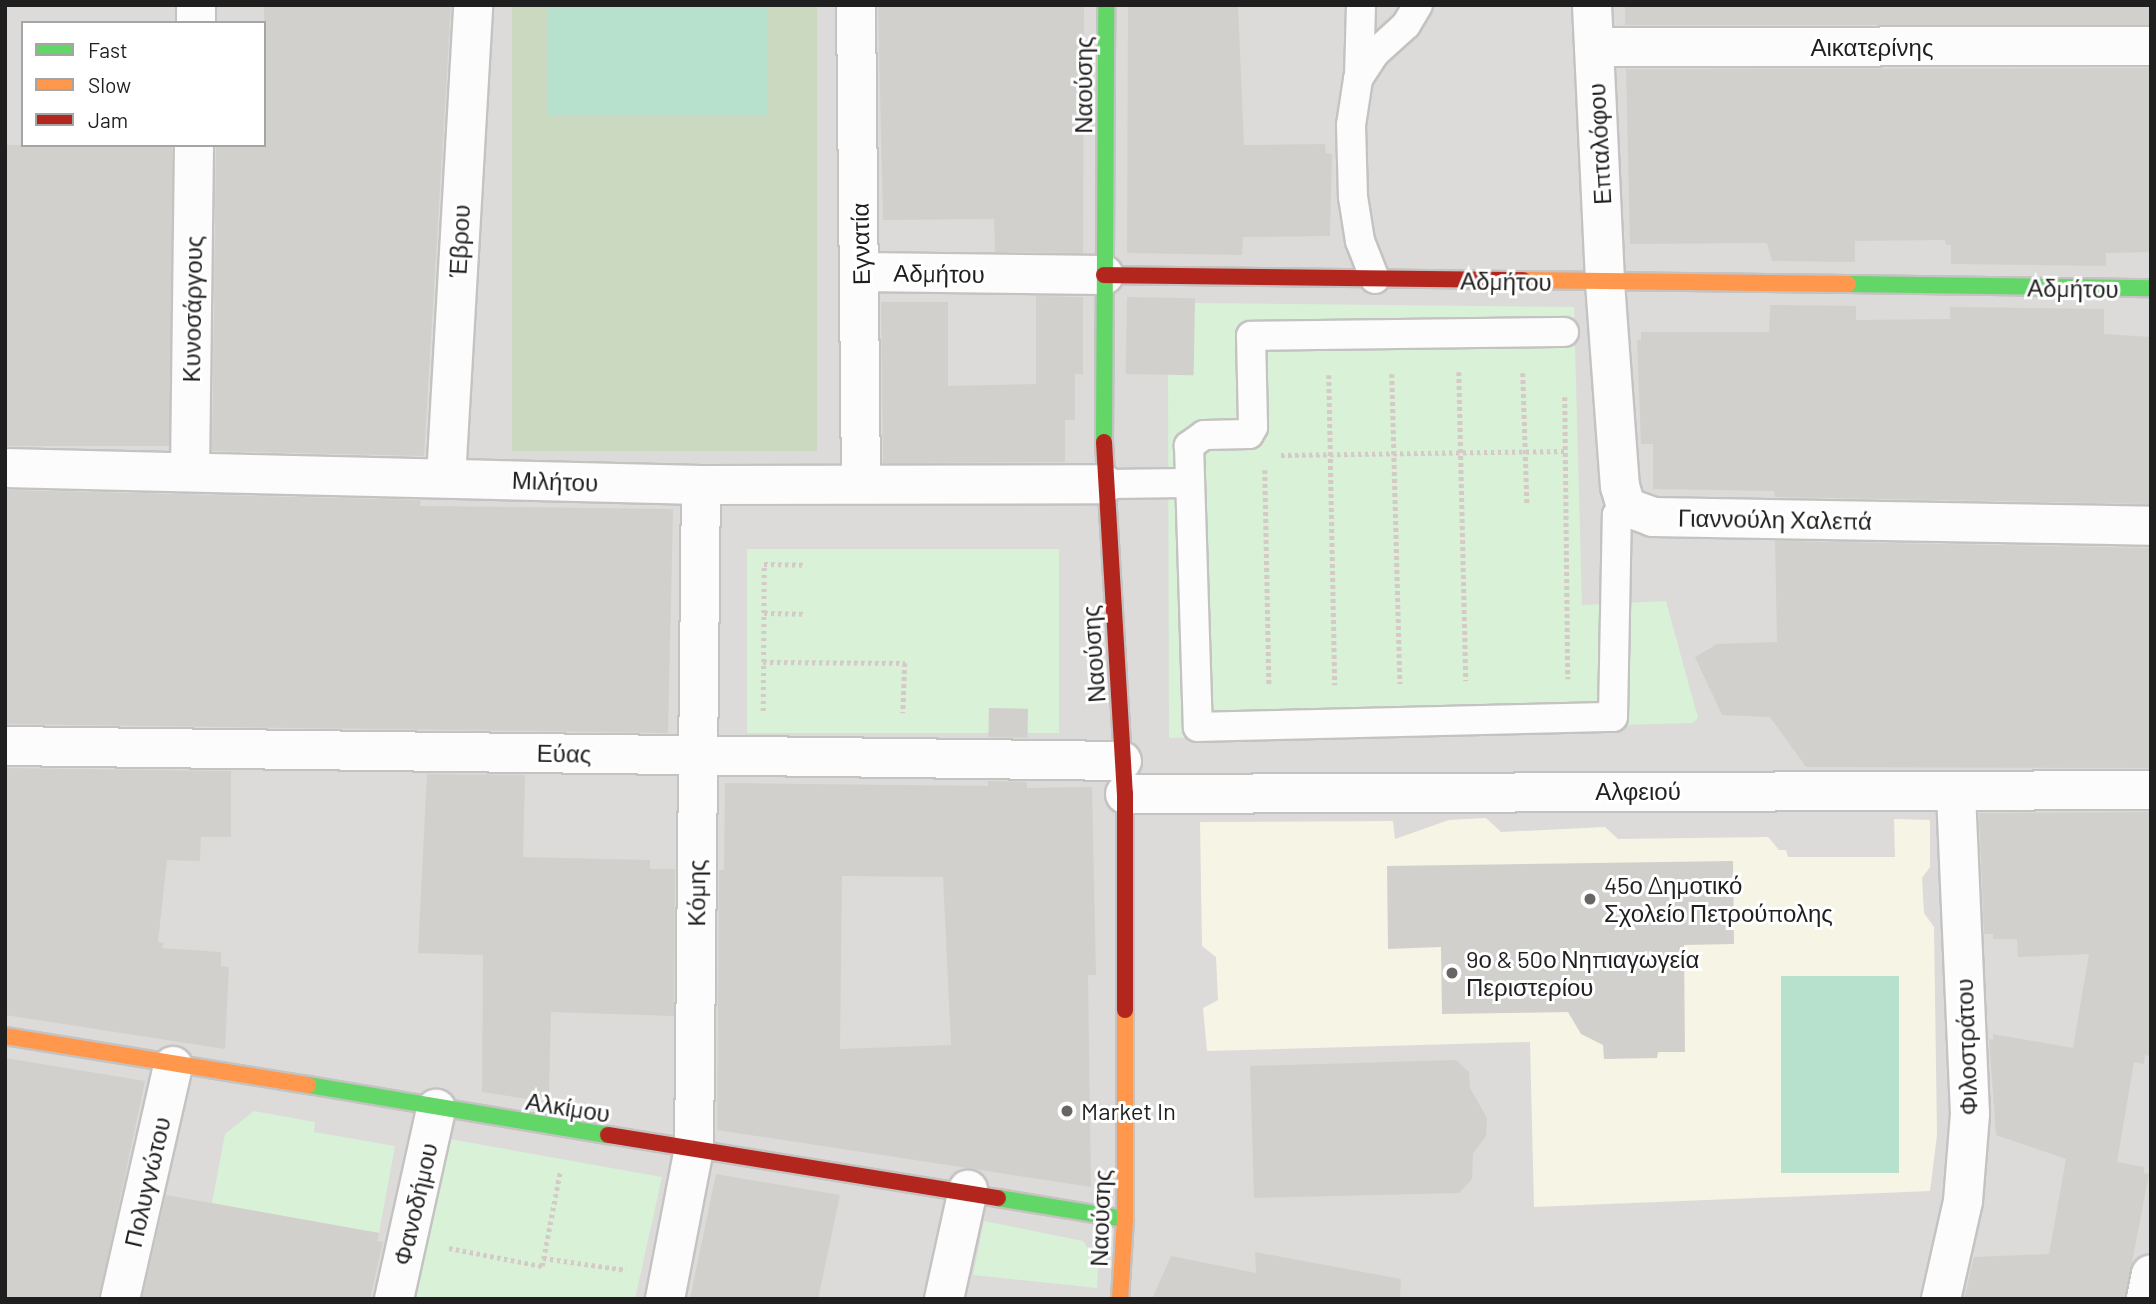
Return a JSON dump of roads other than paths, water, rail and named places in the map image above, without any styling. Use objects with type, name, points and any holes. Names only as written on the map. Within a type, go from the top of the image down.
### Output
[{"type":"street","name":"Έβρου","points":[[446,478],[473,5]]},
{"type":"street","name":"Εγνατία","points":[[856,5],[862,483]]},
{"type":"street","name":"Ναούσης","points":[[1106,5],[1104,484],[1124,777],[1125,1219],[1120,1299]]},
{"type":"street","name":"Επταλόφου","points":[[1592,5],[1605,283]]},
{"type":"street","name":"Αικατερίνης","points":[[1594,47],[2151,46]]},
{"type":"street","name":"Κυνοσάργους","points":[[191,472],[194,147]]},
{"type":"street","name":"Αδμήτου","points":[[860,272],[2151,289]]},
{"type":"street","points":[[1605,283],[1620,486],[1626,507]]},
{"type":"street","name":"Μιλήτου","points":[[5,468],[701,485],[1104,484]]},
{"type":"street","name":"Κόμης","points":[[667,1288],[694,1149],[701,485]]},
{"type":"street","name":"Γιαννούλη Χαλεπά","points":[[1626,507],[1653,517],[2151,526]]},
{"type":"street","name":"Εύας","points":[[5,746],[697,755],[1124,777]]},
{"type":"street","name":"Αλφειού","points":[[1124,777],[1956,792],[2151,790]]},
{"type":"street","name":"Φιλοστράτου","points":[[1941,1299],[1963,1201],[1970,1114],[1956,792]]},
{"type":"street","name":"Αλκίμου","points":[[5,1037],[436,1109],[968,1190],[1125,1219]]},
{"type":"street","name":"Πολυγνώτου","points":[[120,1299],[173,1066]]},
{"type":"street","name":"Φανοδήμου","points":[[394,1299],[436,1109]]},
{"type":"street","points":[[944,1299],[968,1190]]},
{"type":"street","points":[[2146,1299],[2151,1274]]},
{"type":"lane","points":[[1361,5],[1358,79],[1351,125],[1353,197],[1360,242],[1375,279]]},
{"type":"lane","points":[[1358,79],[1374,54],[1406,25],[1418,5]]},
{"type":"lane","points":[[1564,332],[1251,336],[1254,427],[1249,434],[1204,435],[1189,446],[1198,727],[1613,717],[1617,515],[1626,507]]},
{"type":"lane","points":[[1104,484],[1189,483]]},
{"type":"place","name":"45ο Δημοτικό Σχολείο Πετρούπολης","points":[[1590,899]]},
{"type":"place","name":"9ο & 50ο Νηπιαγωγεία Περιστερίου","points":[[1452,973]]},
{"type":"place","name":"Market In","points":[[1067,1111]]}]
